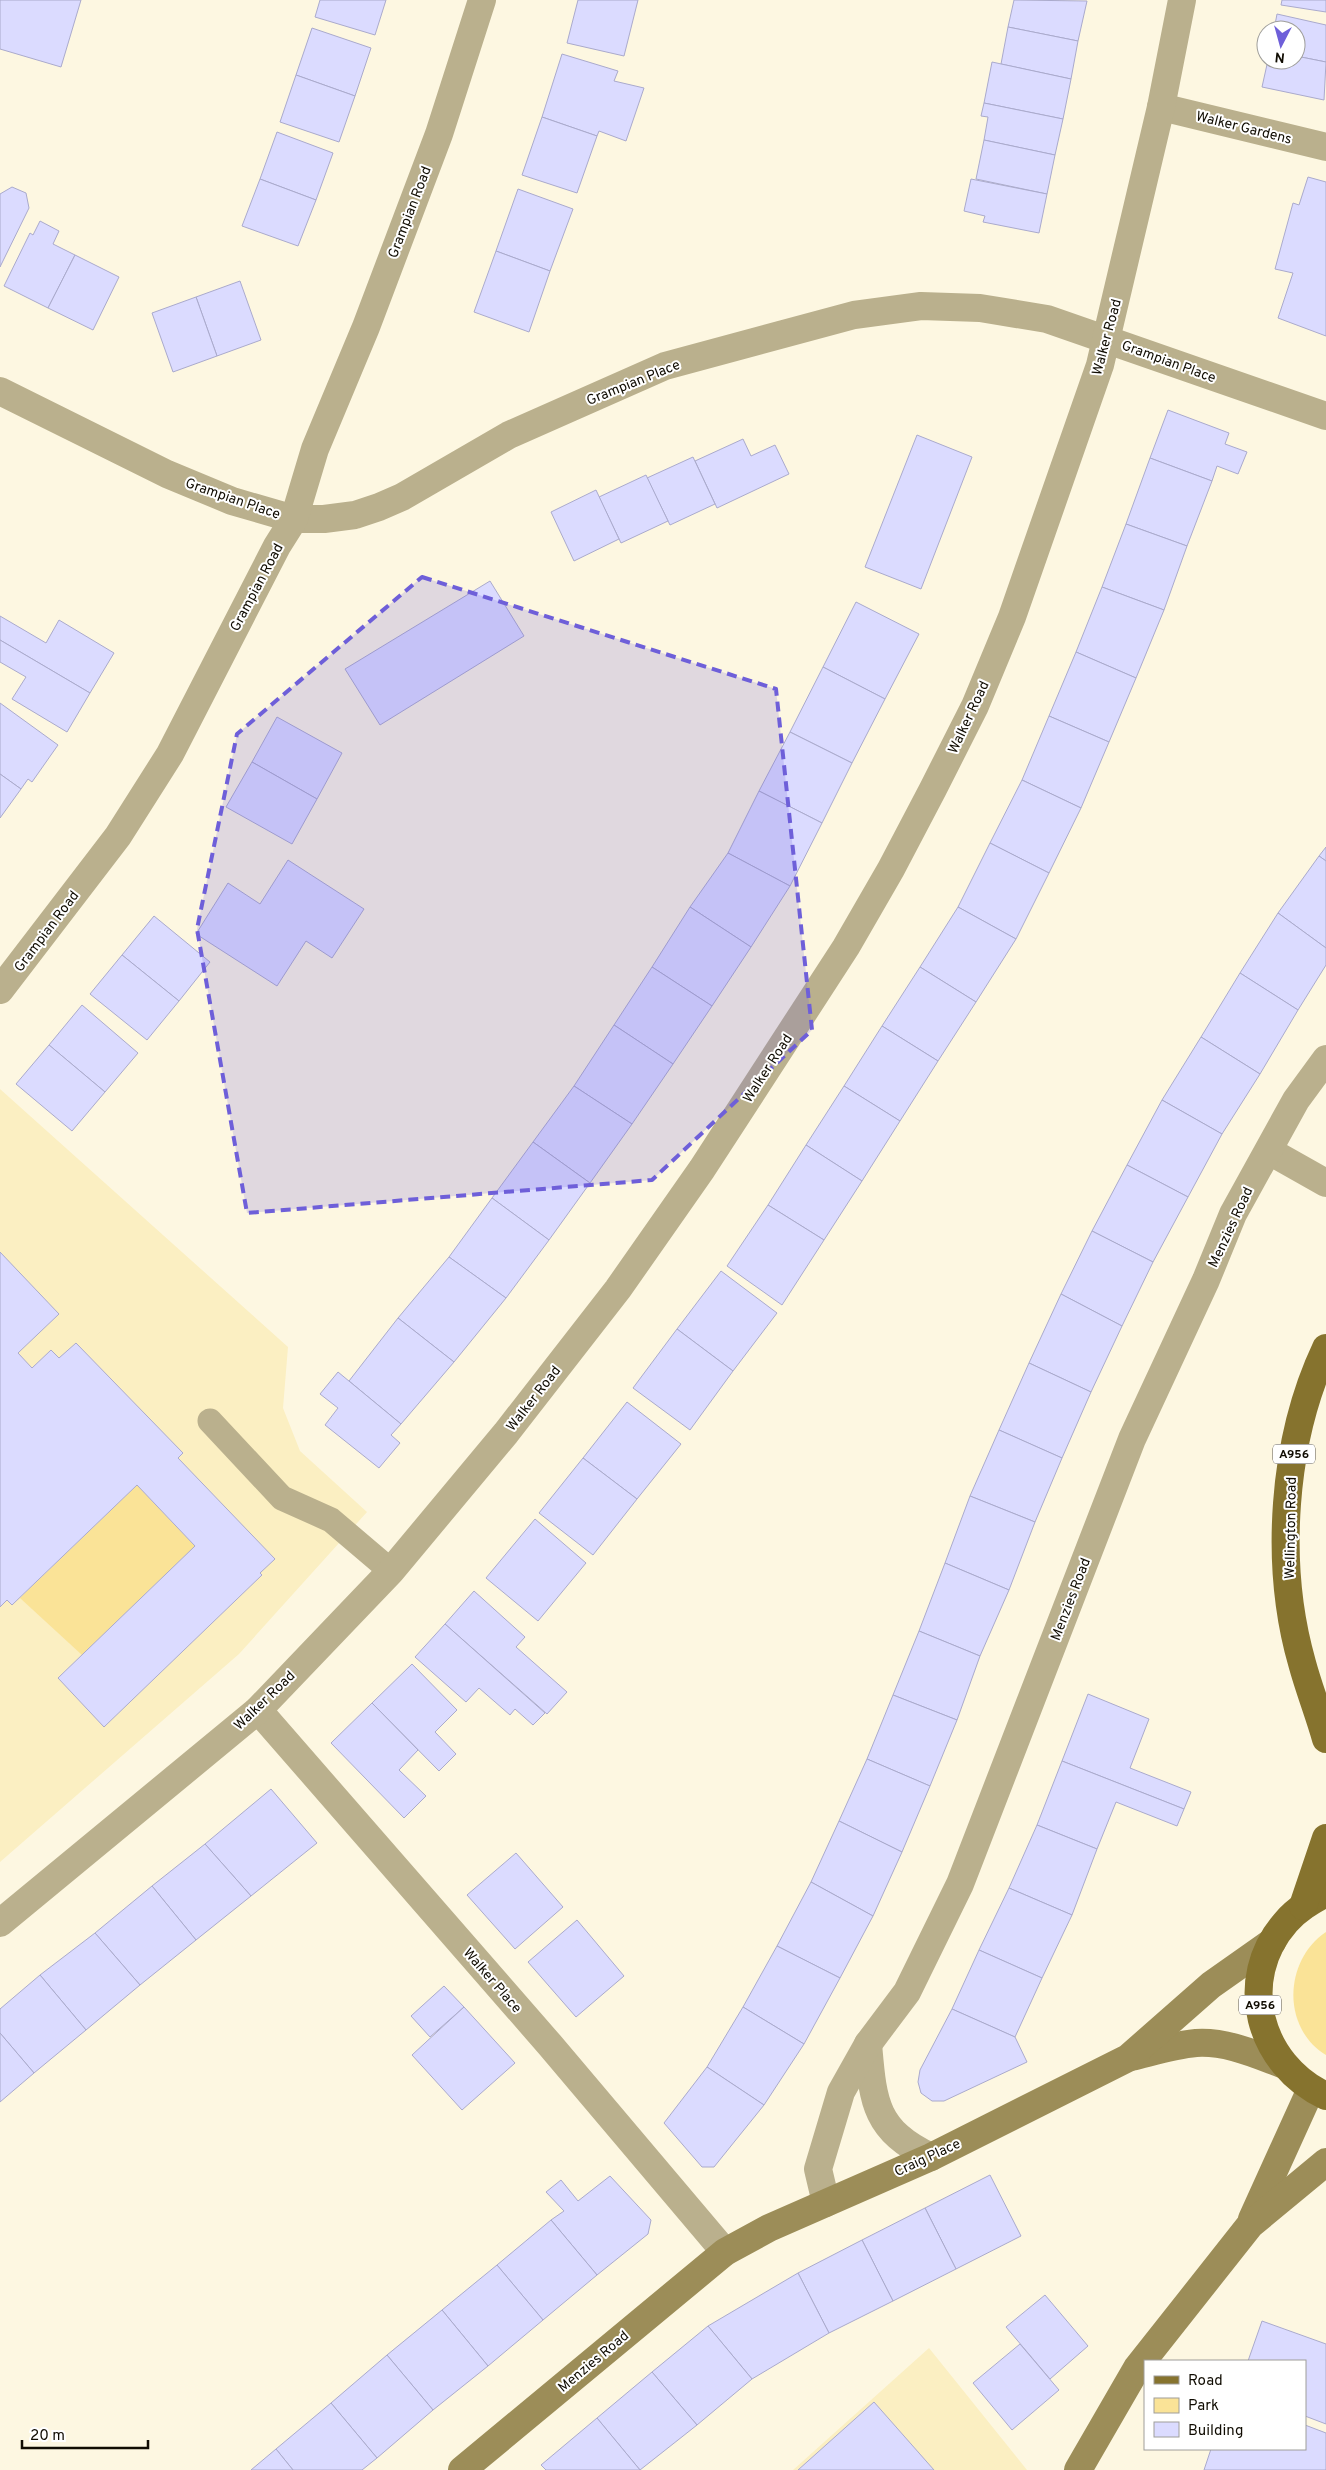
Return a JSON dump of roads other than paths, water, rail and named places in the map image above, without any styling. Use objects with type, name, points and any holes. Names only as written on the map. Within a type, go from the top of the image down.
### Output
[{"type":"main road","name":"Wellington Road","points":[[1326,1348],[1318,1366],[1305,1409],[1289,1480],[1286,1565],[1292,1617],[1302,1663],[1326,1739]]},
{"type":"main road","name":"A956","points":[[1318,2092],[1282,2064],[1264,2030],[1260,2012],[1259,1988],[1263,1964],[1272,1942],[1286,1922],[1315,1899],[1326,1838]]},
{"type":"street","name":"Grampian Road","points":[[0,990],[118,836],[170,754],[272,554],[294,519],[315,449],[366,326],[439,134],[482,0]]},
{"type":"street","name":"Walker Road","points":[[0,1923],[258,1710],[391,1572],[506,1433],[618,1289],[702,1169],[846,947],[892,869],[975,706],[1012,617],[1100,365],[1161,106],[1182,0]]},
{"type":"street","name":"Walker Gardens","points":[[1161,106],[1326,147]]},
{"type":"street","name":"Grampian Place","points":[[0,391],[166,474],[232,500],[294,519],[324,519],[356,515],[379,508],[402,497],[509,435],[665,366],[854,315],[920,306],[980,308],[1047,319],[1107,338],[1326,416]]},
{"type":"street","name":"Menzies Road","points":[[826,2202],[818,2169],[841,2092],[868,2044],[907,1992],[960,1884],[1132,1439],[1206,1280],[1233,1214],[1296,1100],[1326,1059]]},
{"type":"street","points":[[1269,1151],[1326,1183]]},
{"type":"street","name":"Walker Place","points":[[258,1710],[550,2045],[725,2252]]},
{"type":"street","name":"Craig Place","points":[[1128,2058],[1210,1985],[1272,1942]]},
{"type":"street","points":[[868,2044],[872,2090],[880,2117],[908,2146],[930,2157]]},
{"type":"street","name":"Craig Place","points":[[725,2252],[826,2202],[930,2157],[1128,2058],[1173,2047],[1210,2044],[1232,2047],[1282,2064]]},
{"type":"street","points":[[1078,2470],[1137,2368],[1250,2225],[1318,2092]]},
{"type":"street","points":[[1250,2225],[1326,2162]]},
{"type":"street","name":"Menzies Road","points":[[462,2470],[725,2252]]},
{"type":"lane","points":[[210,1421],[282,1498],[331,1520],[391,1572]]}]
